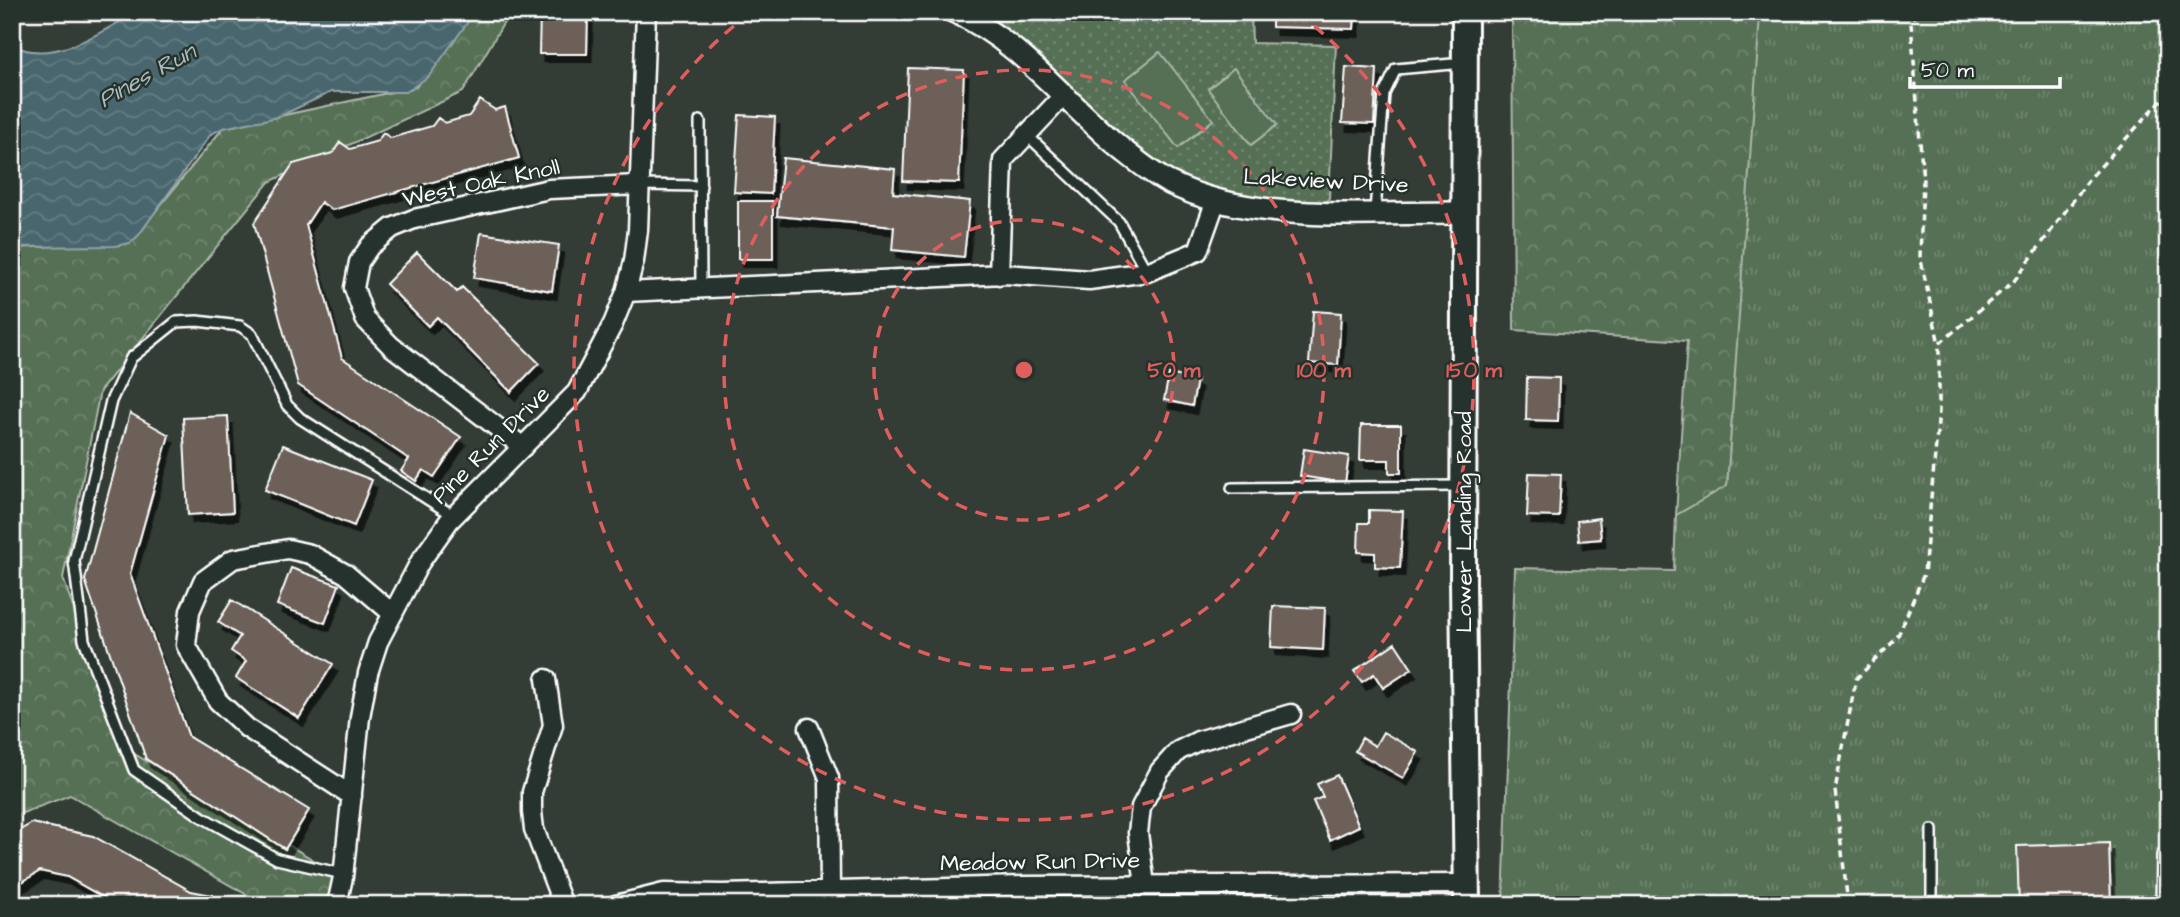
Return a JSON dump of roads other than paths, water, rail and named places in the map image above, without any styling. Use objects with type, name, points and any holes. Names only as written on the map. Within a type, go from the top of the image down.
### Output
[{"type":"main road","name":"Lower Landing Road","points":[[1465,12],[1463,486],[1467,894]]},
{"type":"street","name":"Pine Run Drive","points":[[337,905],[368,673],[378,642],[420,562],[454,516],[577,392],[613,324],[626,292],[634,261],[646,12]]},
{"type":"street","name":"Lakeview Drive","points":[[955,12],[989,31],[1122,149],[1170,183],[1216,200],[1260,208],[1464,213]]},
{"type":"street","points":[[999,275],[1003,160],[1064,95]]},
{"type":"street","name":"West Oak Knoll","points":[[523,447],[391,346],[365,319],[354,288],[359,262],[370,246],[391,228],[414,219],[549,189],[639,185]]},
{"type":"street","points":[[626,292],[999,275],[1089,280],[1147,272],[1198,251],[1216,200]]},
{"type":"street","points":[[352,796],[247,728],[218,701],[186,645],[190,611],[203,581],[233,559],[288,549],[310,554],[346,574],[393,614]]},
{"type":"street","points":[[546,679],[553,725],[532,792],[532,812],[534,829],[563,905]]},
{"type":"street","points":[[1145,886],[1138,833],[1140,807],[1160,771],[1178,751],[1198,741],[1291,714]]},
{"type":"street","points":[[809,728],[828,778],[830,891]]},
{"type":"street","points":[[1309,884],[1309,905]]},
{"type":"street","name":"Meadow Run Drive","points":[[616,905],[664,893],[722,900],[830,891],[1023,886],[1309,884],[1467,894]]},
{"type":"street","points":[[1023,886],[1023,905]]},
{"type":"lane","points":[[1376,212],[1384,94],[1396,69],[1465,63]]},
{"type":"lane","points":[[700,121],[701,288]]},
{"type":"lane","points":[[1027,135],[1119,222],[1147,272]]},
{"type":"lane","points":[[639,185],[701,186]]},
{"type":"lane","points":[[343,874],[277,859],[202,817],[134,769],[84,640],[74,561],[111,401],[131,358],[153,337],[176,322],[197,321],[240,326],[252,334],[287,405],[300,418],[454,516]]},
{"type":"lane","points":[[1232,488],[1463,486]]},
{"type":"lane","points":[[1931,830],[1932,905]]},
{"type":"lane","points":[[2161,905],[2162,855]]},
{"type":"water","name":"Pines Run","points":[[136,12],[475,12],[429,76],[406,92],[331,92],[278,117],[223,128],[211,134],[138,236],[130,243],[115,246],[12,247],[12,45],[44,52],[60,49],[93,37]]}]
